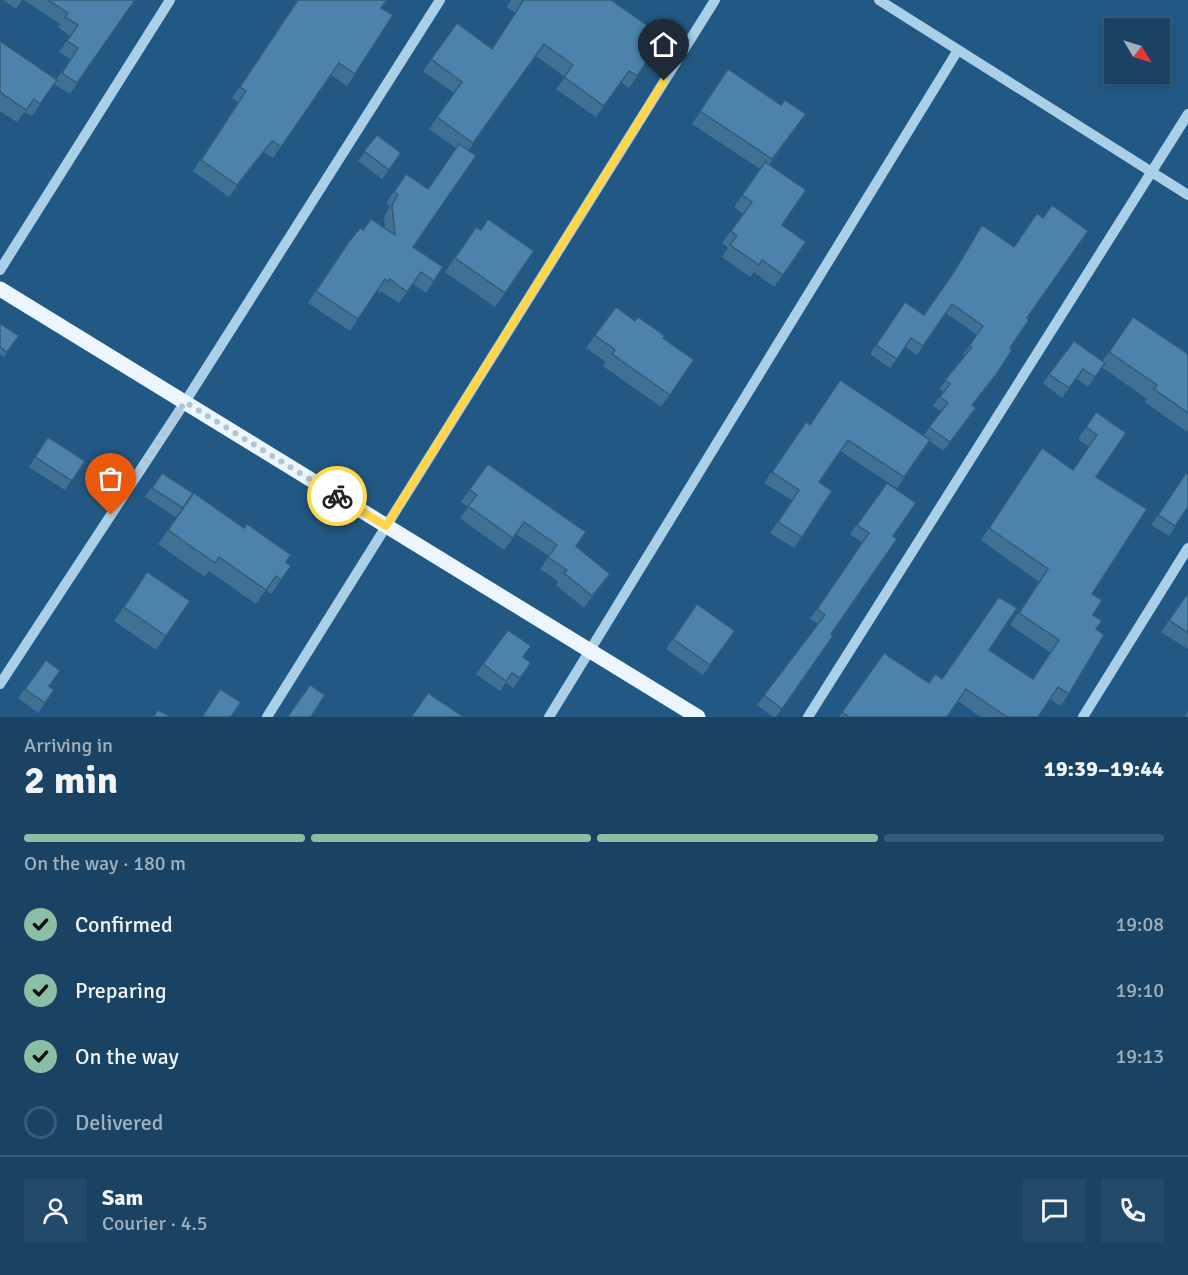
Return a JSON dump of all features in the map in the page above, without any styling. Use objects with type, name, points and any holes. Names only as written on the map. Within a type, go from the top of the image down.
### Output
[{"type":"main road","points":[[0,289],[698,717]]},
{"type":"street","points":[[0,270],[170,0]]},
{"type":"street","points":[[0,684],[185,402],[440,0]]},
{"type":"street","points":[[267,717],[715,0]]},
{"type":"street","points":[[879,0],[1188,195]]},
{"type":"street","points":[[549,717],[958,50]]},
{"type":"street","points":[[808,717],[1188,114]]},
{"type":"street","points":[[1083,717],[1188,548]]},
{"type":"building","points":[[48,0],[135,0],[77,83],[62,73],[78,48],[67,41],[78,25],[65,17],[68,13]]},
{"type":"building","points":[[298,0],[387,0],[381,8],[393,15],[355,74],[339,63],[281,147],[272,141],[237,185],[201,160],[246,91],[240,87]]},
{"type":"building","points":[[522,0],[611,0],[664,37],[637,76],[629,71],[604,106],[564,77],[573,65],[544,44],[473,143],[437,117],[462,82],[431,59],[457,23],[492,49]]},
{"type":"building","points":[[0,41],[57,80],[40,104],[34,99],[26,110],[0,92]]},
{"type":"building","points":[[728,69],[781,105],[785,100],[806,114],[772,159],[700,111]]},
{"type":"building","points":[[377,135],[401,153],[389,170],[364,151]]},
{"type":"building","points":[[459,144],[476,156],[413,247],[443,267],[434,281],[421,272],[407,292],[390,279],[388,282],[385,279],[358,319],[316,291],[348,243],[360,228],[363,230],[371,219],[395,235],[392,205],[398,195],[394,192],[406,174],[428,189]]},
{"type":"building","points":[[765,162],[806,190],[782,225],[806,242],[783,275],[762,260],[759,265],[730,245],[737,236],[731,231],[752,202],[742,195]]},
{"type":"building","points":[[1052,205],[1088,231],[1027,318],[1029,320],[1010,348],[1012,350],[972,405],[976,408],[950,442],[929,427],[948,403],[940,397],[950,384],[945,380],[972,347],[969,346],[983,326],[952,304],[923,346],[911,338],[897,359],[876,345],[905,302],[924,315],[954,272],[982,225],[1014,247],[1037,213],[1043,218]]},
{"type":"building","points":[[488,219],[534,251],[505,293],[455,258],[476,227],[481,230]]},
{"type":"building","points":[[616,307],[635,321],[638,317],[694,360],[670,395],[612,354],[615,350],[595,335]]},
{"type":"building","points":[[1133,317],[1188,354],[1188,413],[1154,389],[1157,385],[1109,352]]},
{"type":"building","points":[[0,323],[19,336],[7,352],[0,347]]},
{"type":"building","points":[[1074,341],[1105,363],[1095,377],[1083,369],[1069,388],[1049,374]]},
{"type":"building","points":[[840,380],[930,440],[904,477],[848,440],[819,482],[832,491],[802,537],[778,522],[799,490],[772,472],[806,422],[810,425]]},
{"type":"building","points":[[1096,412],[1126,433],[1096,477],[1147,509],[1092,594],[1102,600],[1093,615],[1102,621],[1096,629],[1104,635],[1069,694],[1058,687],[1038,717],[1007,717],[966,689],[947,717],[849,717],[842,712],[884,653],[929,683],[935,674],[942,679],[999,597],[1017,608],[989,650],[1033,679],[1059,640],[1019,613],[1048,569],[989,528],[1042,448],[1073,470],[1097,435],[1086,427]]},
{"type":"building","points":[[48,437],[85,461],[72,481],[35,457]]},
{"type":"building","points":[[488,464],[586,532],[576,546],[610,574],[592,596],[564,573],[567,570],[548,557],[557,545],[524,522],[513,538],[468,506],[477,495],[469,490]]},
{"type":"building","points":[[162,473],[193,493],[183,508],[152,488]]},
{"type":"building","points":[[1186,473],[1188,474],[1188,507],[1175,526],[1158,515]]},
{"type":"building","points":[[887,483],[916,503],[893,536],[897,539],[782,709],[764,695],[825,615],[817,609],[869,533],[857,525]]},
{"type":"building","points":[[194,493],[244,528],[247,524],[291,555],[286,562],[291,566],[281,580],[276,576],[266,590],[219,557],[215,563],[168,530]]},
{"type":"building","points":[[147,572],[190,601],[166,636],[124,607]]},
{"type":"building","points":[[1188,593],[1188,633],[1169,620]]},
{"type":"building","points":[[697,604],[735,631],[710,665],[673,639]]},
{"type":"building","points":[[508,630],[531,646],[523,657],[531,663],[520,678],[512,673],[506,681],[483,664]]},
{"type":"building","points":[[46,660],[60,671],[49,686],[54,690],[45,703],[25,689]]},
{"type":"building","points":[[310,685],[325,695],[311,717],[288,716]]},
{"type":"building","points":[[220,689],[241,702],[231,717],[202,717]]},
{"type":"building","points":[[428,693],[464,717],[411,717]]},
{"type":"building","points":[[158,710],[171,717],[153,717]]},
{"type":"way so far","points":[[111,515],[185,402],[337,496]]},
{"type":"route","points":[[337,496],[386,526],[664,81]]}]
